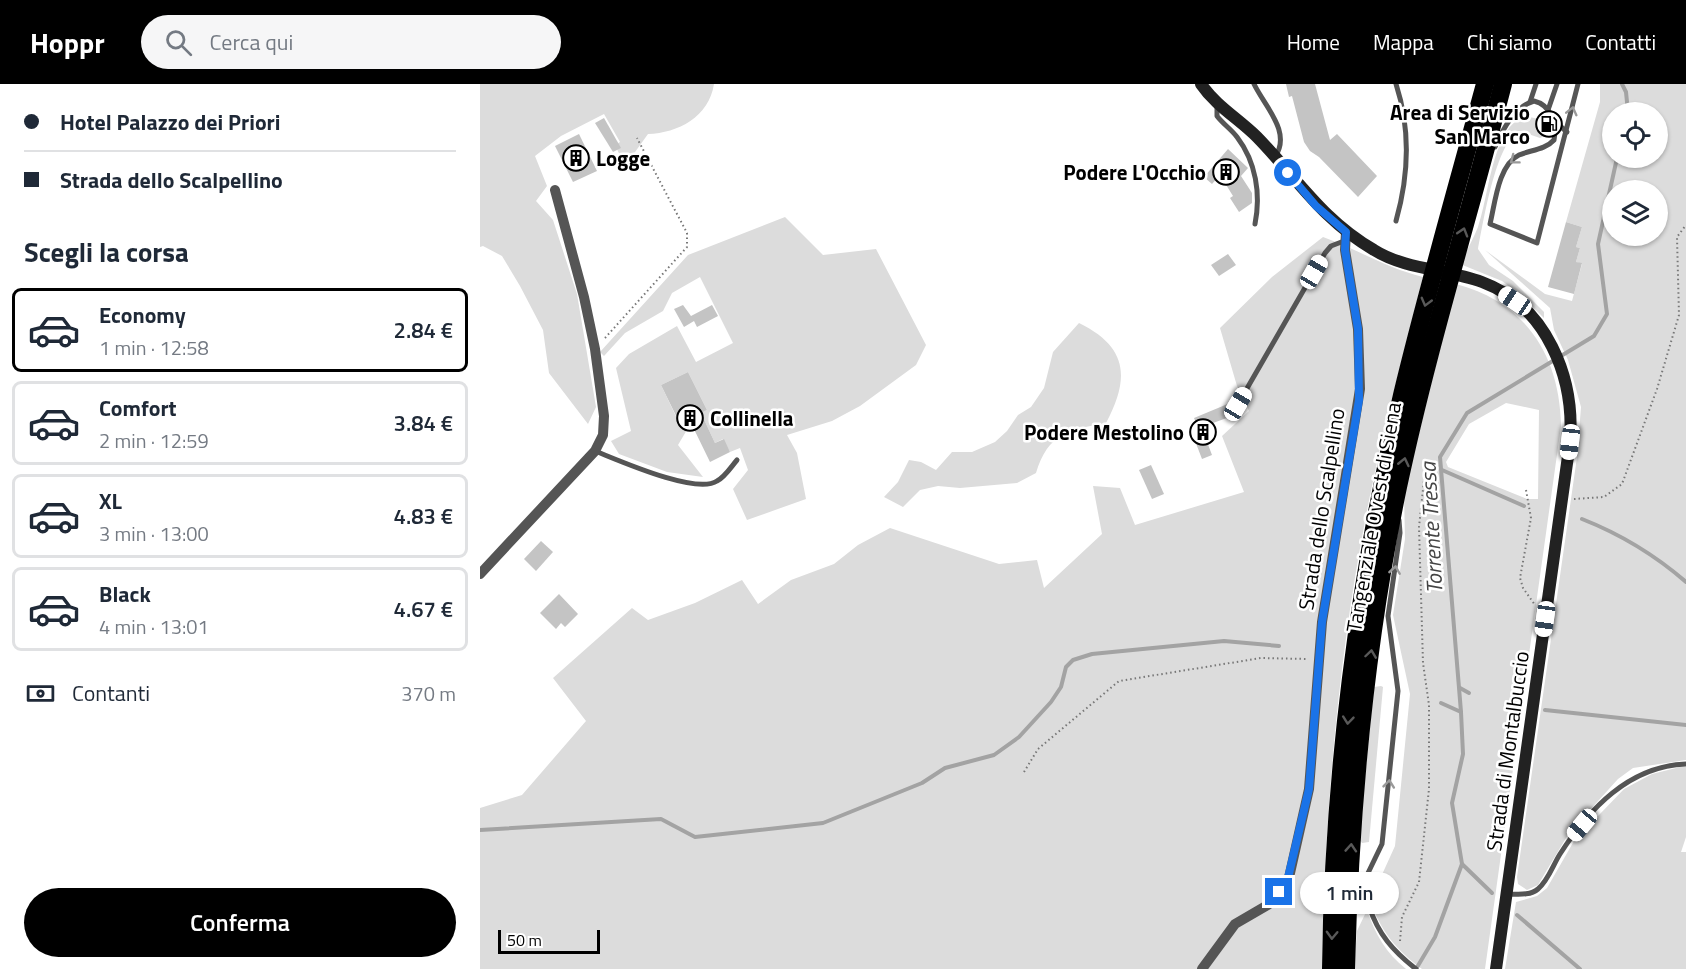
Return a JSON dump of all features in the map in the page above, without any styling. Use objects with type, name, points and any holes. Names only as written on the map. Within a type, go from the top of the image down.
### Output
[{"type":"highway","name":"Tangenziale Ovest di Siena","points":[[1331,969],[1334,882],[1342,774],[1366,578],[1402,396],[1485,84]]},
{"type":"highway","name":"Tangenziale Ovest di Siena","points":[[1346,969],[1347,918],[1359,759],[1381,579],[1398,489],[1438,314],[1475,192],[1503,84]]},
{"type":"street","name":"Strada di Montalbuccio","points":[[1201,84],[1275,157],[1345,237],[1393,259],[1482,282],[1515,301],[1530,315],[1550,343],[1567,384],[1572,418],[1496,969]]},
{"type":"street","points":[[480,574],[595,451],[603,435],[604,416],[595,349],[584,297],[555,190]]},
{"type":"street","name":"Strada dello Scalpellino","points":[[1202,969],[1235,924],[1271,903],[1287,882],[1309,789],[1322,622],[1360,389],[1358,329],[1345,237]]},
{"type":"lane","points":[[1254,84],[1282,136],[1281,148],[1275,157]]},
{"type":"lane","points":[[1396,84],[1405,116],[1407,152],[1404,188],[1396,221]]},
{"type":"lane","points":[[1475,192],[1504,127],[1530,102],[1536,84]]},
{"type":"lane","points":[[1548,110],[1557,84]]},
{"type":"lane","points":[[1530,102],[1540,103],[1548,110],[1553,120],[1555,135],[1551,143],[1517,156],[1507,164],[1490,224],[1537,243],[1578,84]]},
{"type":"lane","points":[[1218,103],[1218,116],[1236,135],[1252,164],[1258,203],[1256,224]]},
{"type":"lane","points":[[1553,120],[1567,132]]},
{"type":"lane","points":[[1238,404],[1325,253],[1345,237]]},
{"type":"lane","points":[[595,451],[660,476],[702,484],[717,482],[737,460]]},
{"type":"lane","points":[[1347,918],[1382,844],[1398,691],[1397,671],[1388,628],[1400,533],[1398,489]]},
{"type":"lane","points":[[1507,894],[1524,894],[1538,890],[1570,840],[1622,784],[1646,771],[1686,764]]},
{"type":"lane","points":[[1369,906],[1377,928],[1397,952],[1416,969]]},
{"type":"path","points":[[595,349],[687,247],[687,233],[637,138]]},
{"type":"path","points":[[1562,498],[1580,500],[1604,497],[1622,484],[1657,389],[1679,315],[1677,237],[1686,225]]},
{"type":"path","points":[[1397,952],[1402,917],[1419,882],[1429,789],[1430,705],[1422,663],[1419,527],[1425,480]]},
{"type":"path","points":[[1526,490],[1531,518],[1520,578],[1523,588],[1545,619]]},
{"type":"path","points":[[1024,772],[1038,748],[1119,681],[1261,658],[1319,659]]},
{"type":"shaded area","points":[[480,84],[714,84],[706,106],[699,114],[681,126],[648,134],[625,166],[615,145],[620,142],[604,114],[561,136],[535,156],[547,186],[536,201],[553,220],[577,294],[596,407],[588,424],[549,373],[543,330],[502,256],[483,246],[480,247]]},
{"type":"shaded area","points":[[1600,84],[1686,84],[1686,760],[1633,768],[1618,779],[1569,833],[1538,885],[1527,890],[1518,884],[1517,877],[1577,457],[1581,407],[1568,360],[1554,330],[1550,308],[1485,250],[1545,294],[1572,301],[1582,264],[1576,262],[1580,248],[1576,247],[1582,227],[1566,222],[1600,102]]},
{"type":"shaded area","points":[[1526,116],[1542,120],[1549,134],[1540,138],[1520,131],[1504,150],[1487,203],[1478,249],[1489,265],[1513,281],[1544,312],[1544,318],[1502,281],[1460,264],[1478,227],[1499,147],[1515,122]]},
{"type":"shaded area","points":[[785,217],[823,255],[876,249],[926,345],[916,365],[860,406],[832,421],[787,435],[797,453],[806,499],[747,520],[733,489],[748,470],[740,448],[730,452],[723,439],[715,443],[701,413],[707,410],[688,372],[661,385],[681,427],[691,423],[678,445],[703,477],[667,472],[619,454],[611,441],[631,431],[616,368],[629,354],[677,326],[696,362],[733,343],[700,277],[672,293],[663,311],[625,333],[604,356],[600,352],[688,255]]},
{"type":"shaded area","points":[[1323,237],[1397,269],[1423,277],[1376,467],[1353,591],[1331,780],[1322,969],[480,969],[480,808],[522,795],[586,721],[553,678],[632,608],[648,620],[695,603],[742,580],[758,604],[791,580],[834,564],[858,545],[890,528],[999,564],[1037,560],[1044,588],[1102,534],[1093,486],[1120,488],[1135,525],[1244,492],[1222,436],[1249,411],[1237,386],[1220,328],[1272,277]]},
{"type":"shaded area","points":[[1456,284],[1480,292],[1501,304],[1519,318],[1534,335],[1546,355],[1554,376],[1561,426],[1485,969],[1422,969],[1404,955],[1390,939],[1379,922],[1370,901],[1395,846],[1410,694],[1393,615],[1405,539],[1404,494]],"holes":[[[1506,403],[1539,410],[1538,499],[1527,499],[1448,467],[1446,462],[1469,424]]]},
{"type":"shaded area","points":[[1079,323],[1107,342],[1120,365],[1119,392],[1106,423],[1071,431],[1054,441],[1047,449],[1036,473],[1017,483],[960,488],[938,486],[920,490],[903,507],[884,497],[898,482],[909,460],[921,462],[936,470],[952,452],[972,452],[995,442],[1007,431],[1018,415],[1031,407],[1044,388],[1053,352]]},
{"type":"shaded area","points":[[1374,687],[1383,687],[1369,842],[1362,843],[1359,839]]},
{"type":"shaded area","points":[[1686,767],[1686,837],[1681,852],[1686,852],[1686,969],[1505,969],[1516,902],[1537,896],[1547,888],[1574,841],[1624,789],[1652,774]]},
{"type":"shaded area","points":[[1367,910],[1382,942],[1406,969],[1354,969],[1357,931]]},
{"type":"building","points":[[1286,84],[1315,84],[1330,140],[1337,134],[1377,176],[1358,197],[1319,157],[1310,151],[1304,142],[1292,96],[1289,97]]},
{"type":"building","points":[[604,118],[621,148],[613,152],[595,123]]},
{"type":"building","name":"Logge","points":[[579,134],[597,171],[573,182],[555,146]]},
{"type":"building","name":"Podere L'Occhio","points":[[1228,149],[1248,168],[1241,176],[1252,193],[1252,203],[1239,212],[1230,198],[1233,196],[1220,175],[1212,184],[1204,177]]},
{"type":"building","points":[[1566,222],[1582,227],[1576,247],[1580,248],[1576,262],[1582,263],[1574,294],[1548,287]]},
{"type":"building","points":[[1228,254],[1236,265],[1219,276],[1211,265]]},
{"type":"building","points":[[683,305],[691,316],[712,305],[718,316],[697,327],[694,321],[684,327],[674,309]]},
{"type":"building","name":"Collinella","points":[[688,372],[707,410],[701,413],[715,443],[724,439],[730,452],[710,462],[691,423],[682,428],[661,385]]},
{"type":"building","name":"Podere Mestolino","points":[[1230,403],[1235,415],[1213,423],[1216,429],[1204,434],[1212,455],[1202,459],[1192,433],[1199,430],[1194,418]]},
{"type":"building","points":[[1151,465],[1164,494],[1152,499],[1139,470]]},
{"type":"building","points":[[541,541],[553,552],[536,571],[524,559]]},
{"type":"building","points":[[559,594],[578,614],[565,627],[561,623],[556,629],[540,613]]},
{"type":"waterway","name":"Torrente Tressa","points":[[1622,84],[1627,102]]},
{"type":"waterway","name":"Torrente Tressa","points":[[1416,969],[1435,937],[1462,864],[1452,803],[1463,754],[1461,712],[1440,457],[1467,413],[1594,336],[1607,314],[1598,244],[1615,168]]},
{"type":"waterway","points":[[1442,470],[1524,506]]},
{"type":"waterway","points":[[1582,519],[1637,546],[1686,582]]},
{"type":"waterway","points":[[480,830],[661,819],[695,837],[823,823],[922,783],[945,768],[994,755],[1019,737],[1051,702],[1061,687],[1066,667],[1073,660],[1092,654],[1224,641],[1279,646]]},
{"type":"waterway","points":[[1460,688],[1469,693]]},
{"type":"waterway","points":[[1441,703],[1461,712]]},
{"type":"waterway","points":[[1545,710],[1686,725]]},
{"type":"waterway","points":[[1462,864],[1492,893]]},
{"type":"waterway","points":[[1517,915],[1580,969]]},
{"type":"place","name":"Area di Servizio San Marco","points":[[1549,124]]},
{"type":"place","name":"Logge","points":[[576,158]]},
{"type":"place","name":"Podere L'Occhio","points":[[1226,172]]},
{"type":"place","name":"Collinella","points":[[690,418]]},
{"type":"place","name":"Podere Mestolino","points":[[1203,432]]},
{"type":"route","points":[[1279,892],[1287,882],[1309,789],[1322,622],[1360,389],[1358,329],[1345,250],[1346,232],[1308,198],[1288,173]]}]
